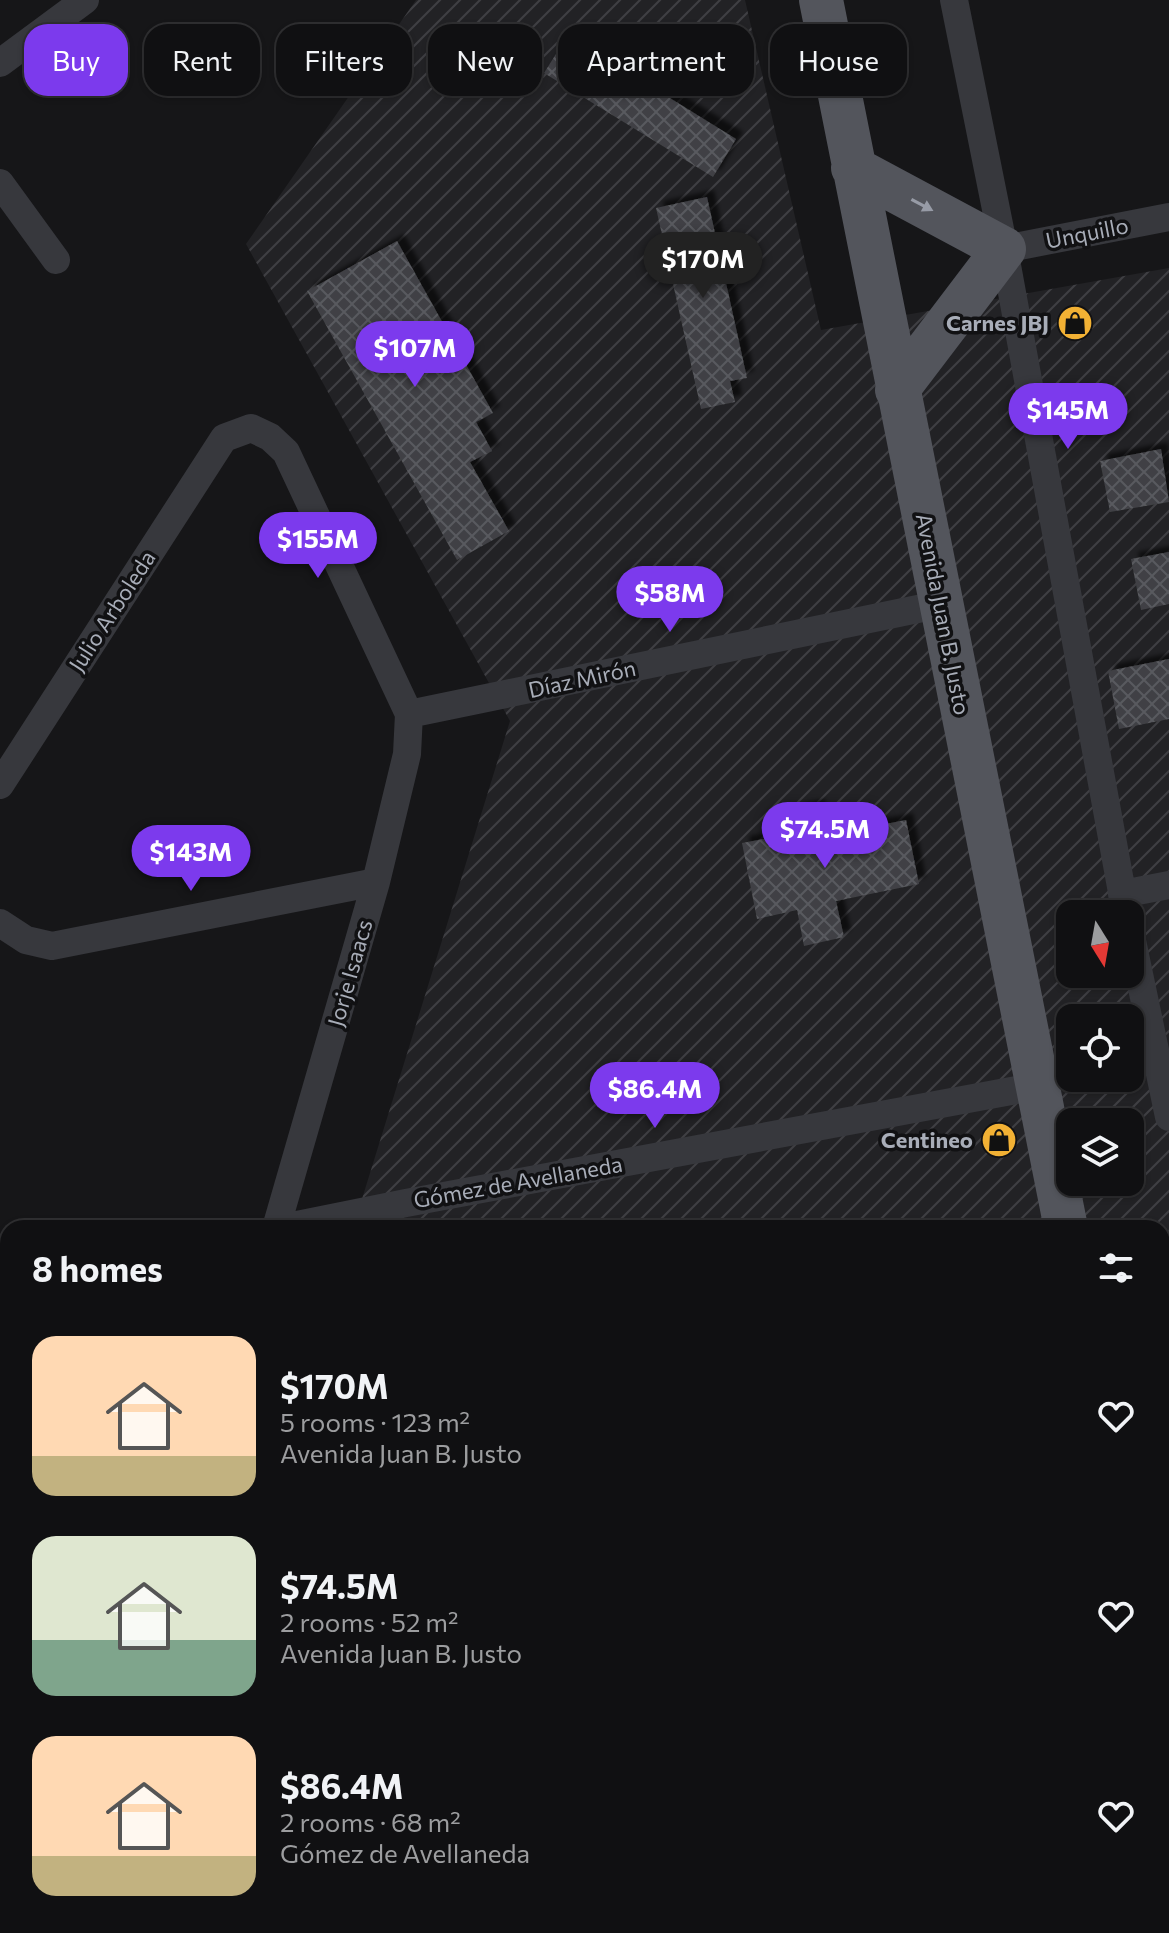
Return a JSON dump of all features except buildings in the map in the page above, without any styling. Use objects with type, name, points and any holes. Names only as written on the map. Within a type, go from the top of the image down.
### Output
[{"type":"main road","name":"Avenida Juan B. Justo","points":[[821,0],[1064,1220]]},
{"type":"main road","points":[[853,168],[1004,249],[897,390]]},
{"type":"street","points":[[0,63],[85,0]]},
{"type":"street","points":[[954,0],[1004,249],[1123,900]]},
{"type":"street","points":[[0,183],[56,260]]},
{"type":"street","name":"Unquillo","points":[[1004,249],[1169,217]]},
{"type":"street","name":"Julio Arboleda","points":[[0,785],[224,438],[251,428],[270,437],[286,452],[409,714]]},
{"type":"street","name":"Díaz Mirón","points":[[409,714],[942,604]]},
{"type":"street","name":"Jorje Isaacs","points":[[281,1220],[376,882],[407,754],[409,714]]},
{"type":"street","points":[[0,923],[26,940],[52,946],[376,882]]},
{"type":"street","points":[[1133,900],[1169,885]]},
{"type":"street","points":[[1142,988],[1169,1117]]},
{"type":"street","name":"Gómez de Avellaneda","points":[[359,1220],[409,1215],[1038,1086]]},
{"type":"shaded area","points":[[416,0],[745,0],[751,24],[558,24],[558,96],[754,96],[754,39],[821,330],[1169,268],[1169,1220],[355,1220],[510,721],[246,244],[349,96],[412,96],[412,24],[399,24]]},
{"type":"place","name":"Carnes JBJ","points":[[1075,323]]},
{"type":"place","name":"Centineo","points":[[999,1140]]}]
